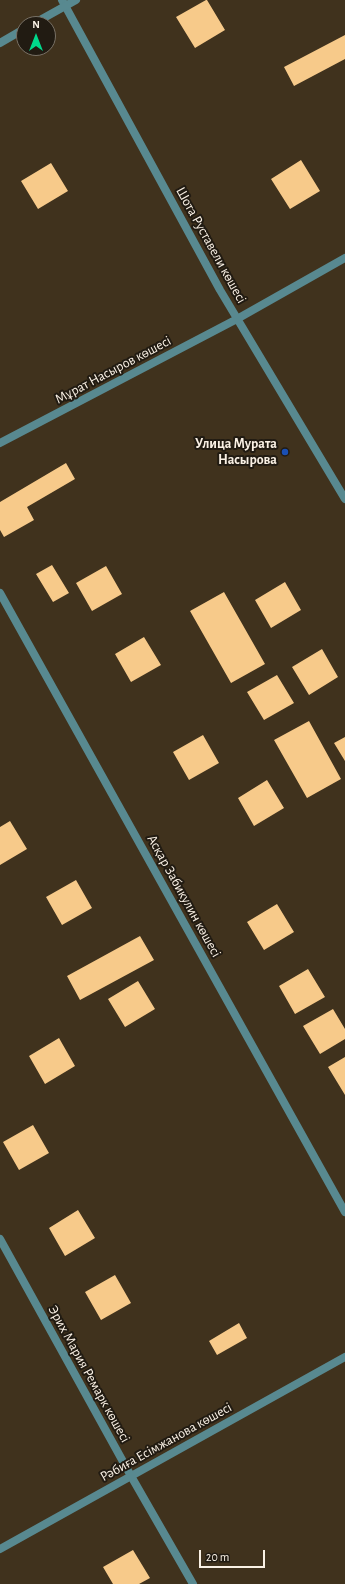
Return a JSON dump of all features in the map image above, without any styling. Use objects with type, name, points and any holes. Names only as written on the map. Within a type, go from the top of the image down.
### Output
[{"type":"street","points":[[44,16],[63,3],[76,0]]},
{"type":"street","name":"Шота Руставели көшесі","points":[[63,3],[237,319],[345,499]]},
{"type":"street","points":[[0,43],[16,34]]},
{"type":"street","name":"Мұрат Насыров көшесі","points":[[0,443],[237,319],[345,258]]},
{"type":"street","name":"Асқар Забикулин көшесі","points":[[0,593],[345,1212]]},
{"type":"street","name":"Эрих Мария Ремарк көшесі","points":[[0,1239],[192,1584]]},
{"type":"street","name":"Рәбиға Есімжанова көшесі","points":[[0,1549],[345,1357]]},
{"type":"building","points":[[206,0],[225,30],[195,48],[176,17]]},
{"type":"building","points":[[345,35],[345,59],[294,86],[284,67]]},
{"type":"building","points":[[301,160],[320,191],[290,209],[271,179]]},
{"type":"building","points":[[51,163],[68,191],[38,209],[21,181]]},
{"type":"building","points":[[66,463],[75,479],[27,507],[34,520],[4,537],[0,530],[0,502]]},
{"type":"building","points":[[52,565],[69,593],[53,602],[36,574]]},
{"type":"building","points":[[106,566],[122,594],[92,611],[76,583]]},
{"type":"building","points":[[285,582],[301,610],[271,628],[255,600]]},
{"type":"building","points":[[224,592],[265,664],[231,683],[190,611]]},
{"type":"building","points":[[144,637],[161,665],[131,682],[115,654]]},
{"type":"building","points":[[322,649],[338,677],[309,695],[292,667]]},
{"type":"building","points":[[277,675],[294,703],[264,720],[247,692]]},
{"type":"building","points":[[309,721],[341,779],[307,798],[274,740]]},
{"type":"building","points":[[203,735],[219,763],[189,780],[173,752]]},
{"type":"building","points":[[345,737],[345,761],[334,743]]},
{"type":"building","points":[[267,780],[284,808],[254,826],[238,798]]},
{"type":"building","points":[[10,821],[27,849],[0,865],[0,827]]},
{"type":"building","points":[[76,880],[92,908],[62,925],[46,897]]},
{"type":"building","points":[[277,904],[294,932],[264,950],[247,922]]},
{"type":"building","points":[[140,936],[154,960],[80,1000],[67,976]]},
{"type":"building","points":[[308,969],[325,997],[295,1014],[279,986]]},
{"type":"building","points":[[138,981],[155,1009],[125,1027],[108,999]]},
{"type":"building","points":[[333,1009],[345,1029],[345,1039],[320,1054],[303,1026]]},
{"type":"building","points":[[59,1038],[75,1066],[45,1084],[29,1056]]},
{"type":"building","points":[[345,1057],[345,1095],[328,1067]]},
{"type":"building","points":[[33,1125],[49,1153],[19,1170],[3,1142]]},
{"type":"building","points":[[78,1210],[95,1238],[65,1256],[49,1228]]},
{"type":"building","points":[[115,1275],[131,1303],[101,1320],[85,1292]]},
{"type":"building","points":[[239,1323],[247,1338],[217,1355],[209,1341]]},
{"type":"building","points":[[133,1550],[150,1578],[139,1584],[113,1584],[103,1567]]},
{"type":"place","name":"Улица Мурата Насырова","points":[[285,452]]}]
